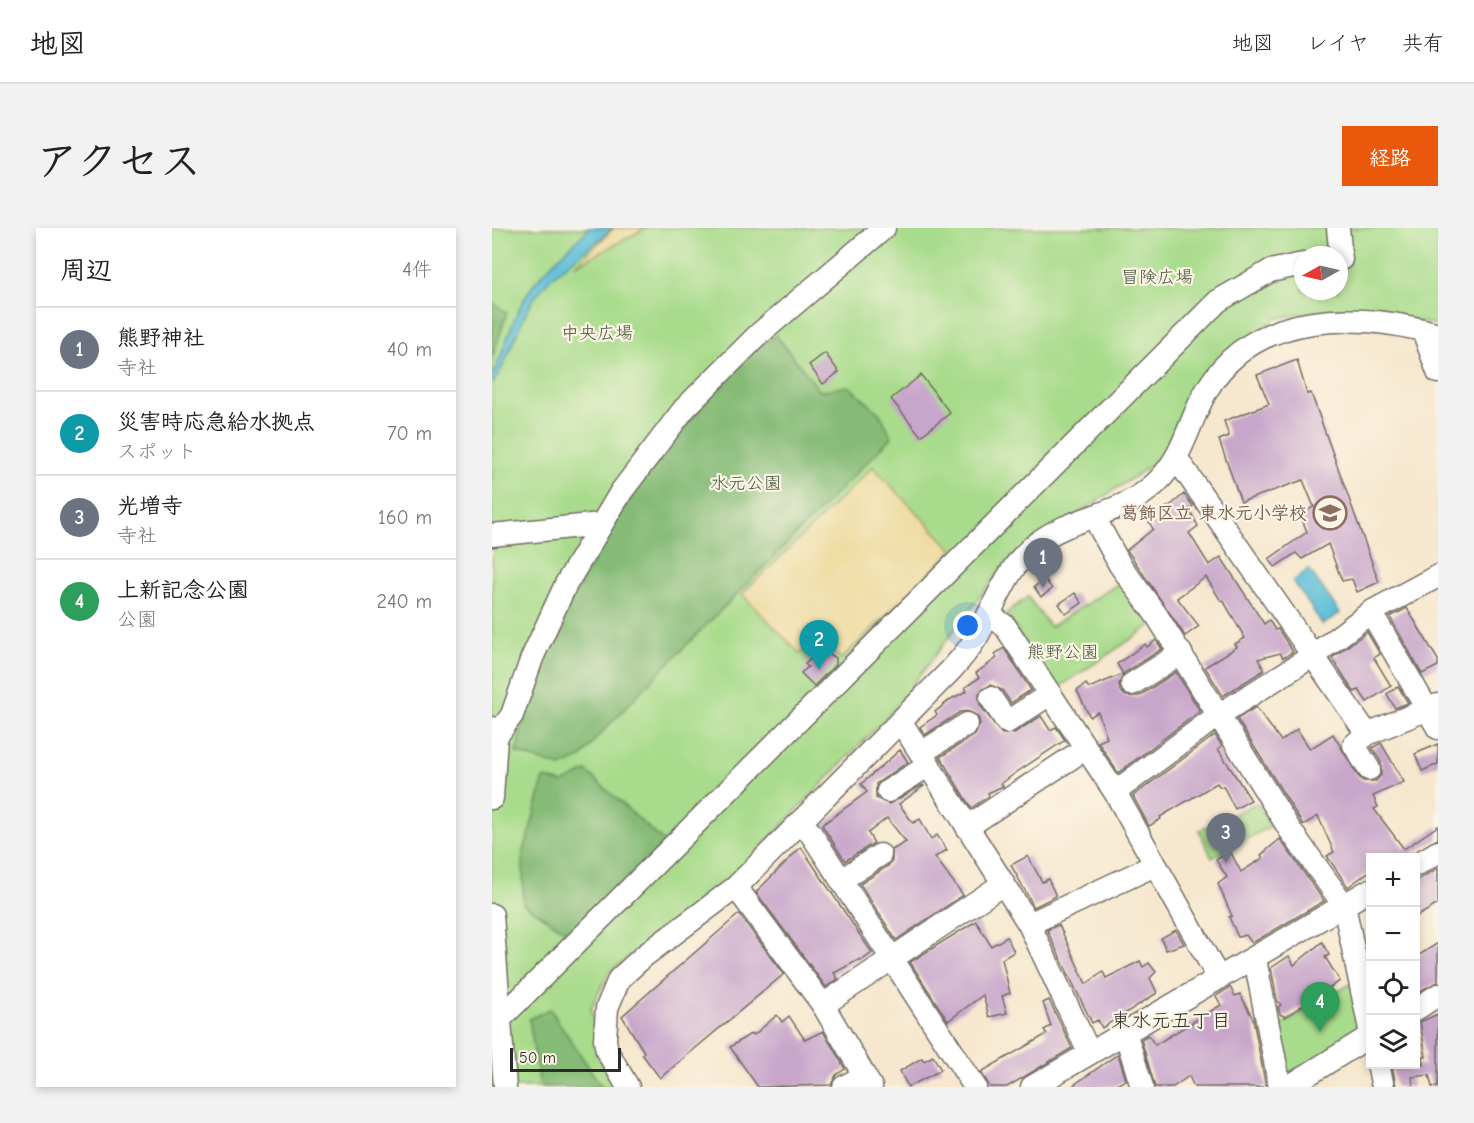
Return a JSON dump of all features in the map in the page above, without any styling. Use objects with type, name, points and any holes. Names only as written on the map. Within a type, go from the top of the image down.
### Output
[{"type":"street","points":[[492,798],[494,732],[512,715],[532,658],[566,584],[621,492],[684,409],[758,335],[884,228]]},
{"type":"street","points":[[1338,228],[1340,246]]},
{"type":"street","points":[[500,1019],[1218,300],[1261,275],[1294,266]]},
{"type":"street","points":[[628,1087],[604,1040],[611,993],[628,970],[736,887],[901,722],[964,655],[1013,569],[1035,545],[1057,531],[1120,508],[1141,496],[1177,459],[1208,388],[1235,357],[1266,336],[1292,325],[1326,320],[1404,325],[1431,332],[1438,372]]},
{"type":"street","points":[[1177,459],[1368,734]]},
{"type":"street","points":[[1094,517],[1120,565],[1181,653],[1217,716],[1290,830],[1344,905],[1368,1015]]},
{"type":"street","points":[[492,535],[601,524]]},
{"type":"street","points":[[1115,792],[1217,716],[1314,655],[1371,612],[1438,576]]},
{"type":"street","points":[[1369,770],[1354,745],[1368,734],[1435,715],[1371,612]]},
{"type":"street","points":[[989,614],[1005,626],[1115,792],[1218,977]]},
{"type":"street","points":[[1132,684],[1181,653]]},
{"type":"street","points":[[992,698],[1007,722],[1050,694]]},
{"type":"street","points":[[901,722],[1029,924],[1089,1052]]},
{"type":"street","points":[[888,791],[967,724]]},
{"type":"street","points":[[968,826],[1086,748]]},
{"type":"street","points":[[802,823],[975,1087]]},
{"type":"street","points":[[1420,863],[1438,852]]},
{"type":"street","points":[[841,880],[880,855]]},
{"type":"street","points":[[1029,924],[1155,865]]},
{"type":"street","points":[[823,1005],[1003,884]]},
{"type":"street","points":[[736,887],[823,1005],[868,1081],[844,1087]]},
{"type":"street","points":[[1032,1087],[1366,893]]},
{"type":"street","points":[[492,915],[505,1087]]},
{"type":"street","points":[[1255,959],[1280,1087]]},
{"type":"street","points":[[1420,1006],[1438,995]]},
{"type":"street","points":[[1125,1032],[1142,1087]]},
{"type":"street","points":[[1288,1087],[1366,1039]]},
{"type":"street","points":[[1379,1069],[1383,1087]]},
{"type":"green space","name":"水元公園","points":[[492,228],[1438,228],[1438,325],[1366,312],[1329,309],[1277,318],[1230,349],[1167,455],[1008,560],[894,709],[730,880],[609,972],[591,1009],[602,1063],[616,1087],[492,1087]]},
{"type":"green space","points":[[492,302],[507,313],[492,359]]},
{"type":"green space","points":[[776,335],[820,391],[849,386],[880,414],[892,437],[650,682],[593,742],[581,758],[561,767],[516,753],[536,668],[615,519],[668,448],[737,364]]},
{"type":"green space","name":"熊野公園","points":[[1121,582],[1152,625],[1055,690],[1006,613],[1028,597],[1050,627]]},
{"type":"green space","points":[[586,771],[665,843],[572,935],[523,904],[523,855],[544,778],[563,783]]},
{"type":"green space","points":[[1257,803],[1271,826],[1212,858],[1199,830]]},
{"type":"green space","points":[[1354,982],[1366,1027],[1366,1036],[1283,1085],[1273,1030]]},
{"type":"green space","points":[[550,1009],[602,1087],[540,1087],[529,1019]]},
{"type":"sand","points":[[614,228],[646,228],[575,266]]},
{"type":"sand","points":[[873,467],[953,550],[841,659],[823,640],[814,641],[800,654],[742,594]]},
{"type":"water","points":[[589,228],[612,228],[564,267],[538,293],[492,385],[492,377],[514,320],[531,288]]},
{"type":"water","points":[[1309,569],[1340,613],[1323,625],[1293,581]]},
{"type":"building","points":[[825,353],[839,372],[823,384],[809,365]]},
{"type":"building","points":[[1297,360],[1307,394],[1311,393],[1379,582],[1357,592],[1352,579],[1342,581],[1328,544],[1302,559],[1296,553],[1275,567],[1269,559],[1307,532],[1300,514],[1314,507],[1303,480],[1241,502],[1219,440],[1229,436],[1224,421],[1269,404],[1257,375]]},
{"type":"building","points":[[921,375],[950,413],[921,436],[891,399]]},
{"type":"building","points":[[1184,494],[1193,506],[1189,509],[1198,526],[1189,533],[1209,565],[1221,557],[1264,624],[1269,620],[1293,652],[1283,658],[1280,653],[1258,659],[1264,670],[1223,696],[1205,667],[1237,647],[1235,644],[1245,638],[1223,600],[1221,601],[1206,577],[1177,598],[1199,626],[1185,636],[1127,550],[1153,529],[1147,518],[1171,505]]},
{"type":"building","points":[[1045,579],[1052,589],[1041,597],[1034,587]]},
{"type":"building","points":[[1075,593],[1082,603],[1066,614],[1059,604]]},
{"type":"building","points":[[1407,608],[1438,660],[1438,666],[1422,674],[1390,617]]},
{"type":"building","points":[[1367,632],[1380,654],[1374,658],[1391,686],[1367,702],[1359,690],[1354,692],[1332,658]]},
{"type":"building","points":[[1156,640],[1162,649],[1124,673],[1119,684],[1120,691],[1126,696],[1139,696],[1176,672],[1200,711],[1118,773],[1098,742],[1107,738],[1098,712],[1090,717],[1077,691],[1086,684],[1089,688],[1123,674],[1117,664],[1145,644],[1147,647]]},
{"type":"building","points":[[1004,648],[1031,690],[1011,703],[1002,690],[990,685],[979,693],[980,705],[1002,734],[1014,733],[1041,716],[1050,730],[1056,727],[1065,740],[1014,774],[1001,784],[1003,786],[988,793],[989,796],[971,808],[940,757],[975,735],[980,724],[978,716],[967,711],[960,712],[925,735],[920,727],[937,715],[935,712],[951,699],[967,691],[965,687],[979,678],[976,673],[997,658],[995,654]]},
{"type":"building","points":[[822,649],[836,658],[836,664],[814,686],[801,673],[808,667],[805,664]]},
{"type":"building","points":[[1398,686],[1408,703],[1395,708],[1387,694]]},
{"type":"building","points":[[1256,707],[1281,741],[1297,729],[1310,749],[1333,734],[1363,781],[1376,781],[1381,775],[1381,762],[1372,748],[1381,743],[1404,782],[1373,796],[1378,807],[1374,809],[1404,849],[1438,826],[1438,839],[1414,853],[1366,853],[1366,874],[1348,887],[1327,856],[1334,852],[1318,816],[1303,825],[1237,719]]},
{"type":"building","points":[[1215,735],[1222,746],[1218,749],[1251,800],[1235,809],[1223,786],[1220,787],[1217,783],[1149,826],[1133,796]]},
{"type":"building","points":[[1438,744],[1438,764],[1422,771],[1415,754]]},
{"type":"building","points":[[900,750],[908,762],[876,784],[876,798],[889,804],[924,786],[899,804],[913,823],[920,819],[931,839],[937,835],[947,850],[935,857],[963,895],[896,940],[860,884],[888,866],[892,861],[892,850],[906,842],[887,818],[868,833],[874,843],[845,861],[822,825],[867,792],[861,784]]},
{"type":"building","points":[[1280,839],[1324,901],[1252,943],[1246,935],[1238,937],[1229,917],[1232,916],[1218,884],[1227,877],[1216,860],[1230,851],[1241,872],[1263,858],[1261,855]]},
{"type":"building","points":[[801,847],[872,953],[861,961],[860,959],[834,973],[838,979],[826,987],[756,892]]},
{"type":"building","points":[[1028,856],[1042,882],[1048,879],[1056,896],[1034,907],[1011,865]]},
{"type":"building","points":[[1438,868],[1438,904],[1420,915],[1420,907],[1420,879]]},
{"type":"building","points":[[739,914],[784,974],[660,1078],[642,1054],[644,1052],[622,1016]]},
{"type":"building","points":[[976,921],[991,946],[1007,937],[1014,952],[1002,959],[1010,993],[1002,996],[1007,1013],[989,1017],[983,995],[948,1021],[910,962]]},
{"type":"building","points":[[1059,925],[1086,984],[1103,972],[1106,978],[1140,961],[1143,967],[1149,963],[1156,972],[1150,978],[1157,993],[1102,1028],[1098,1020],[1092,1023],[1047,930]]},
{"type":"building","points":[[1176,930],[1184,944],[1166,950],[1161,938]]},
{"type":"building","points":[[1322,942],[1329,955],[1325,957],[1340,981],[1285,1017],[1280,1014],[1278,1007],[1281,1005],[1277,1000],[1271,968],[1289,956],[1294,965]]},
{"type":"building","points":[[1438,943],[1438,982],[1420,991],[1420,961],[1420,954]]},
{"type":"building","points":[[1230,987],[1235,996],[1240,994],[1253,1019],[1266,1087],[1194,1087],[1189,1076],[1173,1087],[1155,1087],[1141,1039],[1148,1035],[1155,1045],[1221,1005],[1216,996]]},
{"type":"building","points":[[1049,1000],[1072,1048],[1007,1087],[990,1087],[981,1072],[1047,1034],[1044,1030],[1051,1026],[1043,1003]]},
{"type":"building","points":[[1438,1014],[1438,1087],[1432,1087],[1429,1075],[1412,1077],[1413,1087],[1396,1087],[1393,1069],[1420,1069],[1420,1065],[1424,1065],[1423,1057],[1426,1057],[1420,1022]]},
{"type":"building","points":[[777,1015],[782,1022],[789,1016],[805,1040],[823,1031],[845,1069],[836,1075],[831,1085],[758,1087],[730,1047],[752,1033],[754,1035]]},
{"type":"building","points":[[1118,1054],[1126,1080],[1113,1087],[1071,1087]]},
{"type":"building","points":[[933,1056],[941,1070],[908,1087],[900,1071],[922,1058],[924,1061]]},
{"type":"place","name":"葛飾区立 東水元小学校","points":[[1330,513]]},
{"type":"place","name":"熊野神社","points":[[1043,588]]},
{"type":"place","name":"災害時応急給水拠点","points":[[819,670]]},
{"type":"place","name":"光増寺","points":[[1226,863]]},
{"type":"place","name":"上新記念公園","points":[[1320,1032]]},
{"type":"district","name":"東水元五丁目","points":[[1171,1020]]},
{"type":"park label","name":"冒険広場","points":[[1157,277]]},
{"type":"park label","name":"中央広場","points":[[597,333]]}]
